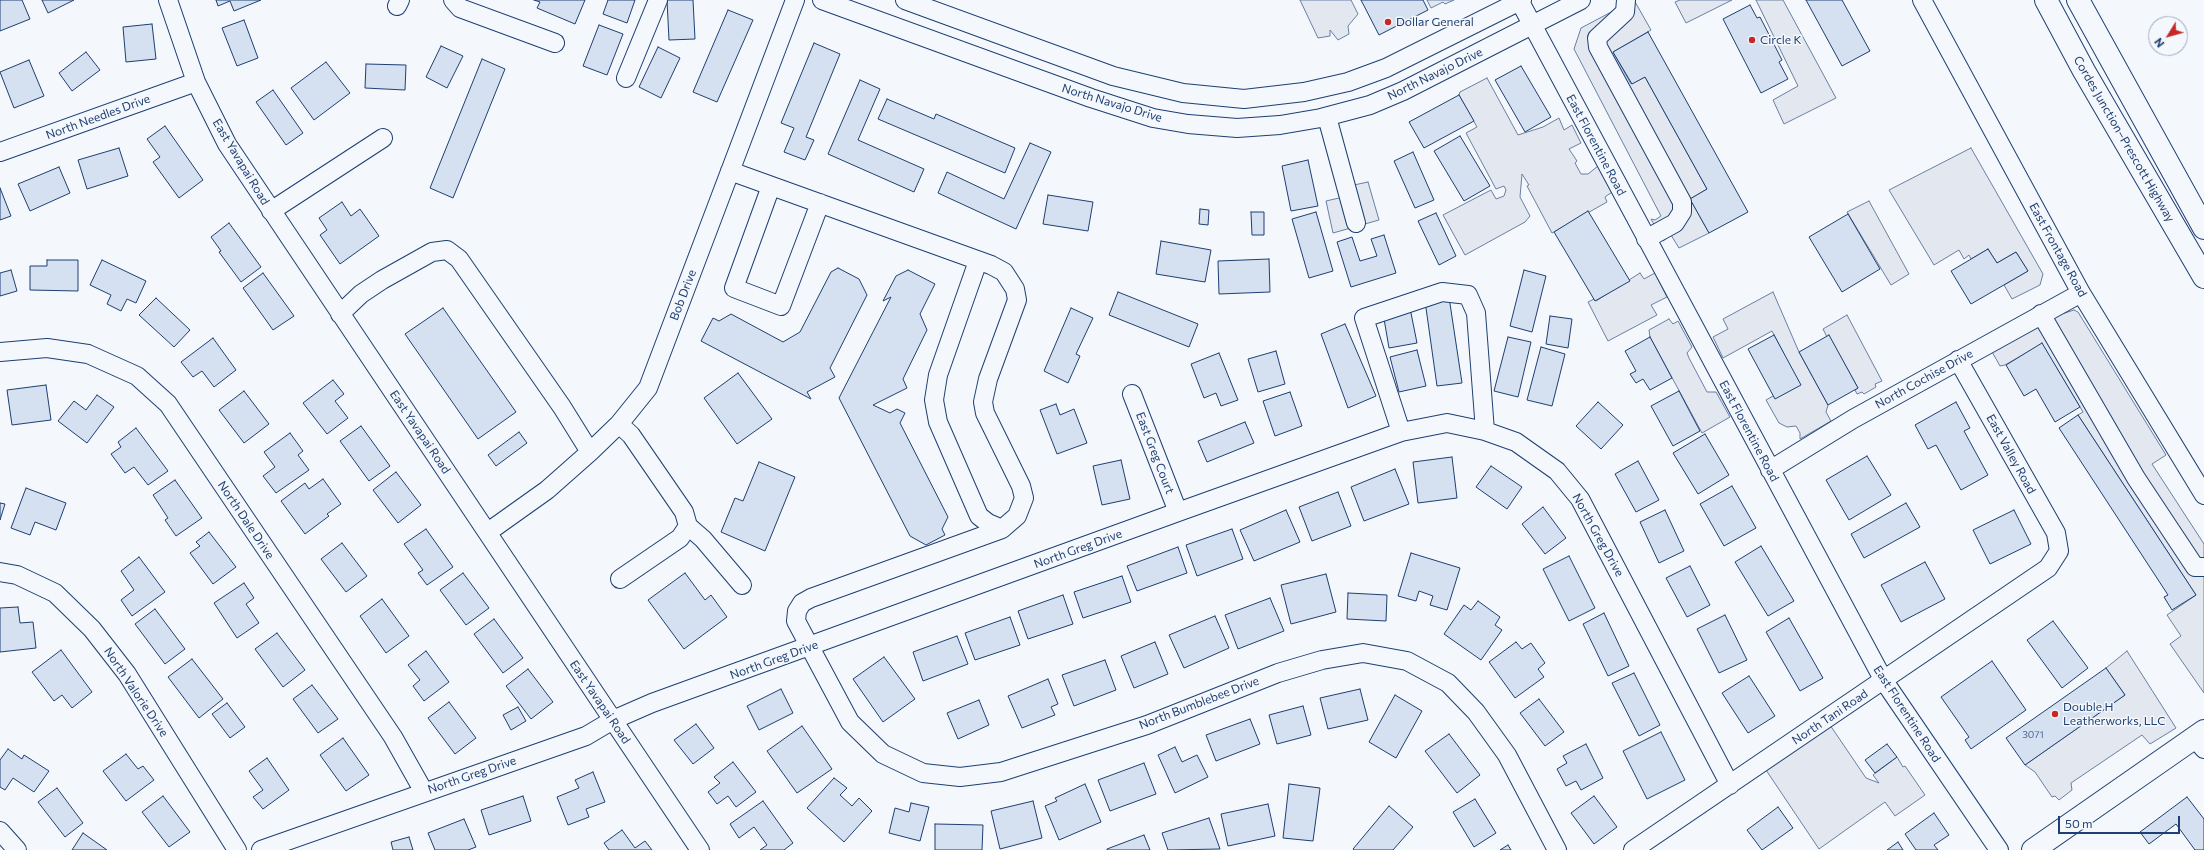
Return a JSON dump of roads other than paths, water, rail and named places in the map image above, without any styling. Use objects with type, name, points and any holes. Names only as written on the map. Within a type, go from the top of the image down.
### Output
[{"type":"main road","name":"Cordes Junction–Prescott Highway","points":[[2046,0],[2084,71],[2204,277]]},
{"type":"main road","name":"Cordes Junction–Prescott Highway","points":[[2078,0],[2204,228]]},
{"type":"main road","points":[[2033,850],[2201,739]]},
{"type":"street","name":"East Yavapai Road","points":[[168,0],[196,82],[227,144],[700,850]]},
{"type":"street","points":[[453,0],[460,8],[555,43]]},
{"type":"street","points":[[626,78],[658,0]]},
{"type":"street","name":"Bob Drive","points":[[488,532],[547,490],[590,452],[619,424],[648,388],[795,0]]},
{"type":"street","name":"North Navajo Drive","points":[[822,0],[1070,90],[1153,118],[1188,124],[1237,128],[1280,125],[1327,117],[1370,105],[1403,91],[1581,0]]},
{"type":"street","points":[[906,0],[1114,76],[1183,93],[1244,99],[1304,92],[1348,82],[1386,68],[1520,0]]},
{"type":"street","name":"East Florentine Road","points":[[1520,0],[1646,239],[1884,680],[1999,850]]},
{"type":"street","points":[[1626,0],[1625,12],[1597,38],[1598,46],[1682,202],[1682,212],[1675,223],[1646,239]]},
{"type":"street","name":"East Frontage Road","points":[[1922,0],[2081,293],[2204,495]]},
{"type":"street","points":[[1070,90],[1080,64]]},
{"type":"street","name":"North Needles Drive","points":[[0,152],[196,82]]},
{"type":"street","points":[[1327,117],[1356,223]]},
{"type":"street","points":[[271,211],[383,138]]},
{"type":"street","points":[[730,171],[978,261],[1004,272],[1015,289],[1017,300],[988,379],[983,402],[985,413],[1021,486],[1024,498],[1018,516],[1002,529],[988,523],[979,516],[938,422],[934,400],[938,375],[978,261]]},
{"type":"street","points":[[771,186],[734,288],[781,306],[820,204]]},
{"type":"street","points":[[340,314],[361,294],[382,280],[432,252],[447,250],[459,259],[562,407],[590,452]]},
{"type":"street","points":[[1401,432],[1364,318],[1442,292],[1468,295],[1476,313],[1485,431]]},
{"type":"street","name":"North Cochise Drive","points":[[1770,470],[1853,419],[2081,293]]},
{"type":"street","points":[[2041,314],[2136,478],[2195,567],[2204,567]]},
{"type":"street","name":"North Dale Drive","points":[[0,352],[47,348],[88,354],[137,376],[168,404],[393,737],[424,792]]},
{"type":"street","name":"East Valley Road","points":[[1958,360],[2056,533],[2058,550]]},
{"type":"street","name":"East Greg Court","points":[[1132,394],[1178,512]]},
{"type":"street","name":"North Greg Drive","points":[[261,850],[586,736],[613,720],[652,703],[1178,512],[1401,432],[1447,423],[1485,431],[1516,442],[1557,471],[1580,499],[1730,785]]},
{"type":"street","points":[[619,424],[632,435],[684,512],[688,526],[703,539],[742,585]]},
{"type":"street","points":[[620,579],[680,538],[688,526]]},
{"type":"street","name":"North Bumblebee Drive","points":[[1002,529],[811,598],[802,603],[797,611],[796,621],[850,722],[883,754],[923,773],[960,777],[1001,772],[1147,724],[1278,673],[1322,660],[1363,653],[1407,661],[1448,683],[1476,712],[1507,755],[1557,850]]},
{"type":"street","name":"North Tani Road","points":[[1634,850],[2048,568],[2058,550]]},
{"type":"street","name":"North Valorie Drive","points":[[0,572],[17,575],[55,594],[92,629],[127,674],[237,850]]},
{"type":"street","points":[[0,831],[17,850]]},
{"type":"place","name":"Dollar General","points":[[1388,22]]},
{"type":"place","name":"Circle K","points":[[1752,40]]},
{"type":"place","name":"Double H Leatherworks, LLC","points":[[2055,714]]}]
